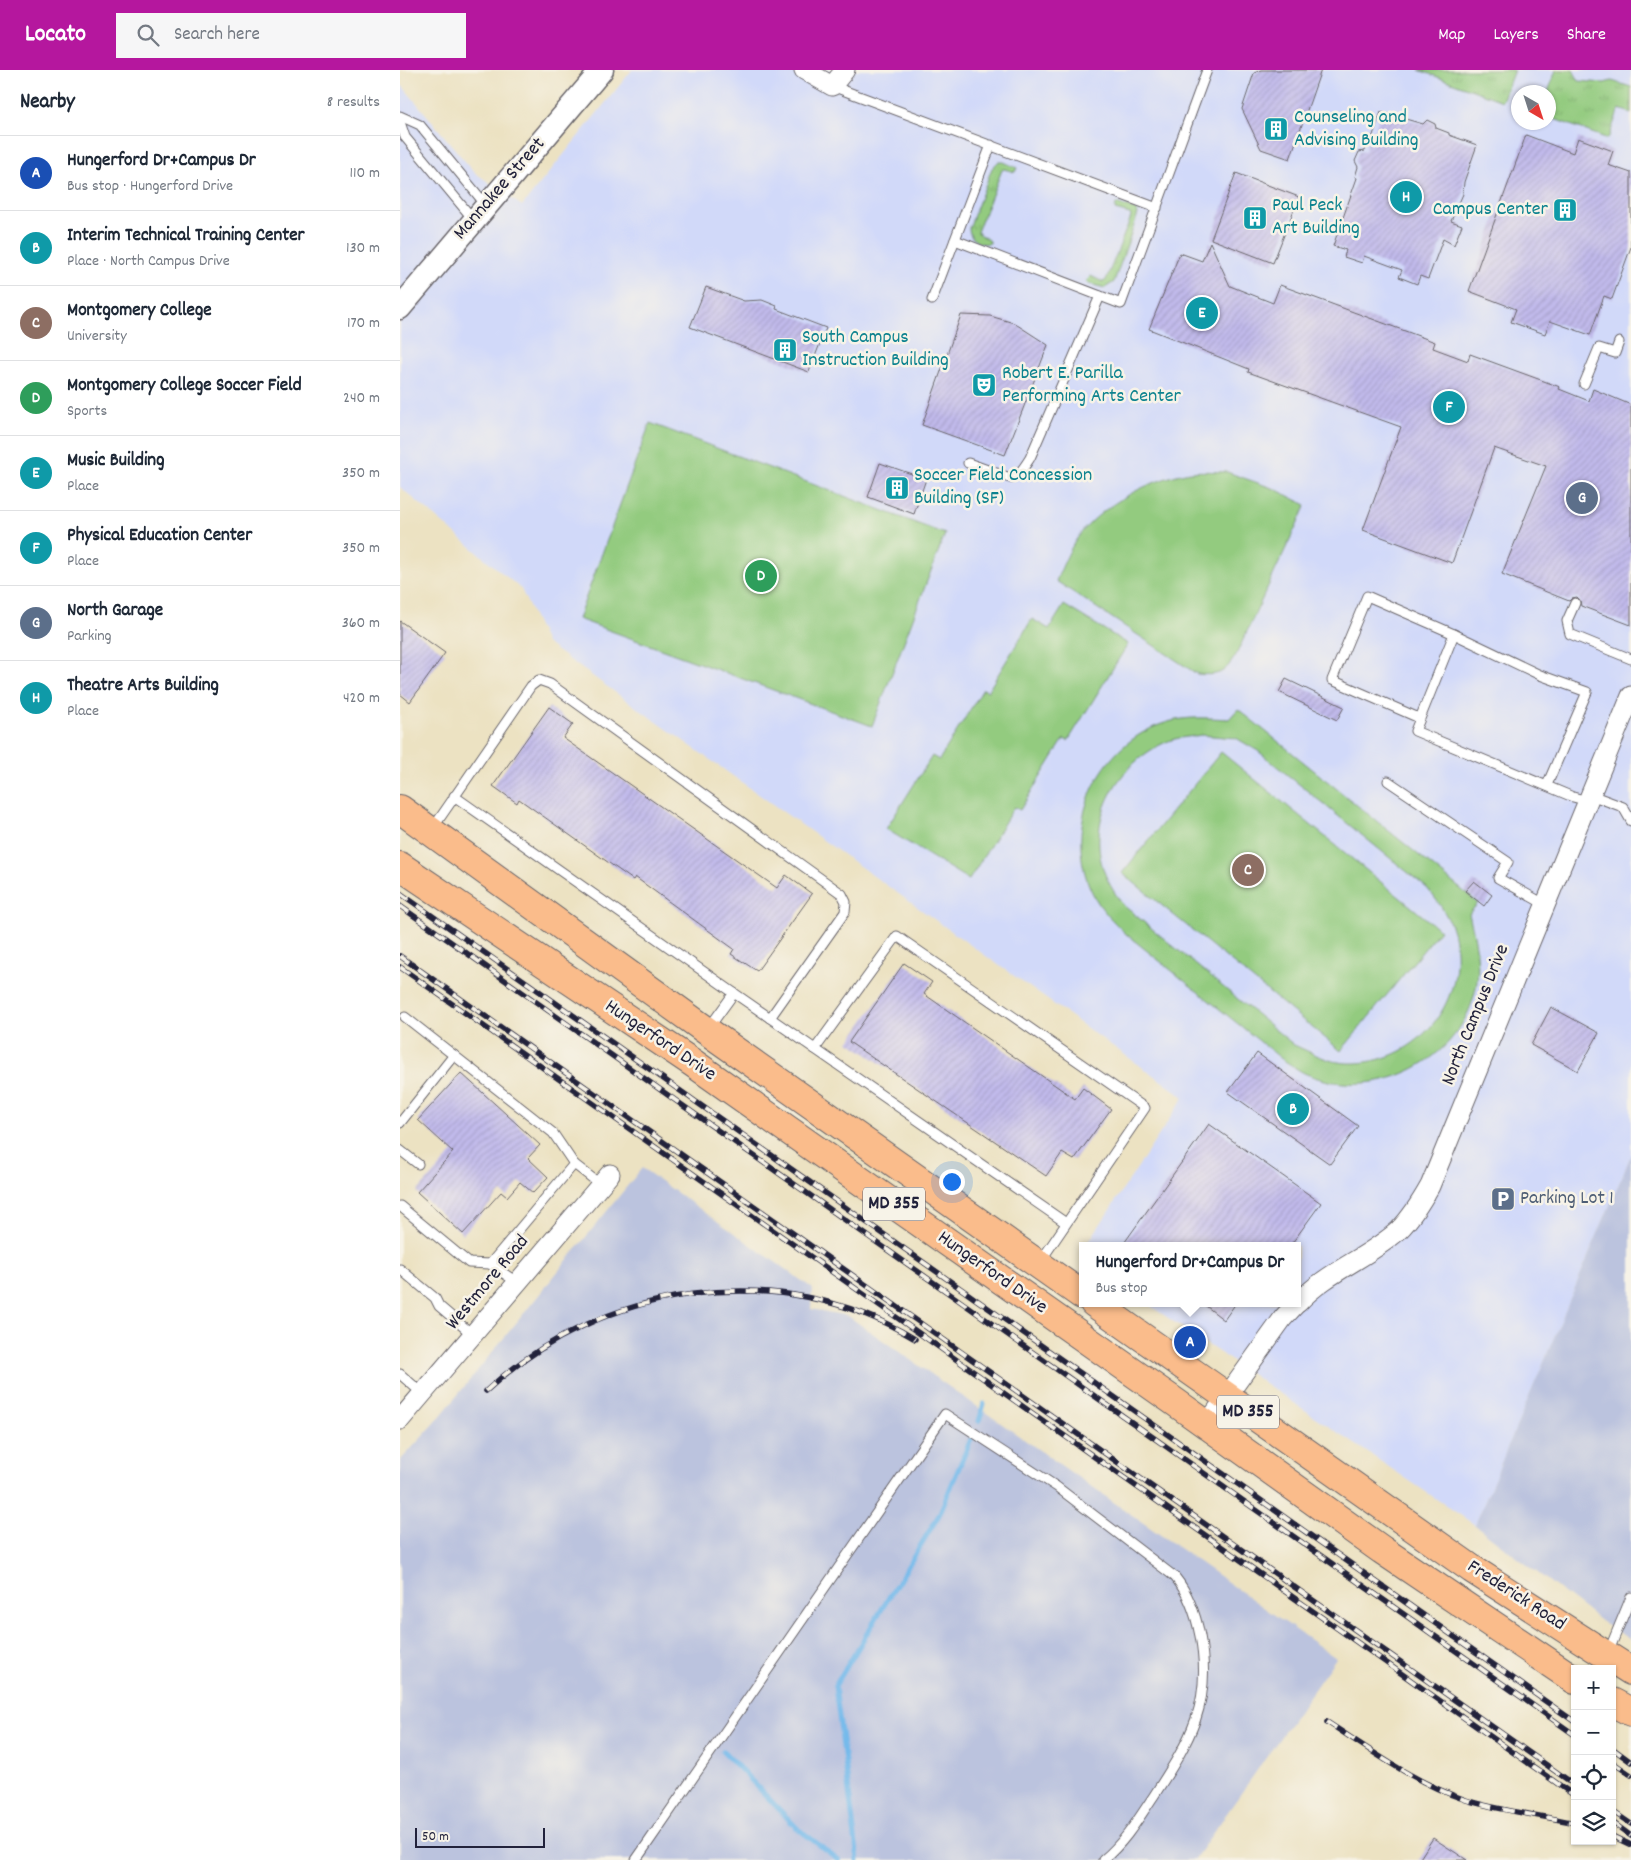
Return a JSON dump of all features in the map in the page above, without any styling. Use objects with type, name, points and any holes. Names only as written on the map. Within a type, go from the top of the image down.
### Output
[{"type":"main road","name":"Hungerford Drive","points":[[400,809],[1079,1293]]},
{"type":"main road","name":"Hungerford Drive","points":[[400,866],[688,1060],[1207,1424],[1382,1550]]},
{"type":"main road","points":[[688,1060],[708,1030]]},
{"type":"main road","name":"MD 355","points":[[1100,1307],[1228,1398]]},
{"type":"main road","name":"Frederick Road","points":[[1228,1398],[1472,1569],[1631,1671]]},
{"type":"main road","name":"Frederick Road","points":[[1382,1550],[1571,1677]]},
{"type":"main road","points":[[1616,1704],[1631,1712]]},
{"type":"street","name":"Mannakee Street","points":[[400,308],[479,212],[602,70]]},
{"type":"street","points":[[804,70],[832,86],[845,70]]},
{"type":"street","name":"North Campus Drive","points":[[1301,1299],[1314,1288],[1393,1235],[1417,1209],[1430,1186],[1631,696]]},
{"type":"street","name":"Westmore Road","points":[[400,1420],[605,1179]]},
{"type":"street","name":"North Campus Drive","points":[[1207,1424],[1228,1398],[1283,1318],[1293,1307]]},
{"type":"lane","points":[[955,240],[1121,304],[1158,208],[1207,70]]},
{"type":"lane","points":[[832,86],[1158,208]]},
{"type":"lane","points":[[400,116],[420,125],[479,212]]},
{"type":"lane","points":[[400,122],[405,137],[479,212]]},
{"type":"lane","points":[[932,300],[991,146]]},
{"type":"lane","points":[[968,463],[1010,478],[1016,476],[1022,470],[1030,458],[1100,296]]},
{"type":"lane","points":[[1584,384],[1599,348],[1615,353],[1619,342]]},
{"type":"lane","points":[[1419,718],[1332,680],[1367,596],[1454,634],[1540,675],[1587,692],[1547,785]]},
{"type":"lane","points":[[1574,603],[1566,621],[1570,634],[1631,659]]},
{"type":"lane","points":[[1454,634],[1414,731],[1547,785],[1623,807],[1631,821]]},
{"type":"lane","points":[[430,831],[531,686],[539,680],[550,684],[842,894],[846,902],[845,912],[770,1018]]},
{"type":"lane","points":[[1388,781],[1508,862],[1498,878],[1546,905]]},
{"type":"lane","points":[[454,796],[1066,1223]]},
{"type":"lane","points":[[815,1049],[897,936],[1145,1108],[1038,1264]]},
{"type":"lane","points":[[708,1030],[734,993]]},
{"type":"lane","points":[[405,1017],[553,1133],[574,1164],[605,1179]]},
{"type":"lane","points":[[400,1123],[454,1055]]},
{"type":"lane","points":[[400,1150],[418,1164]]},
{"type":"lane","points":[[490,1264],[574,1164]]},
{"type":"lane","points":[[400,1206],[469,1263],[490,1264],[518,1283]]},
{"type":"lane","points":[[400,1269],[435,1298],[439,1306],[473,1335]]},
{"type":"lane","points":[[400,1374],[423,1394]]},
{"type":"lane","points":[[636,1860],[945,1414],[1056,1487],[1175,1577],[1182,1586],[1198,1624],[1203,1654],[1204,1690],[1192,1732],[1131,1831],[1103,1860]]},
{"type":"lane","points":[[1607,1655],[1631,1597]]},
{"type":"shaded area","points":[[632,70],[1631,70],[1631,1155],[1475,1525],[1152,1307],[1301,1307],[1301,1242],[1089,1242],[1184,1097],[546,643],[521,589],[400,487],[400,83],[474,172],[522,206]]},
{"type":"shaded area","points":[[1631,1155],[1631,1640],[1602,1622],[1475,1525]]},
{"type":"shaded area","points":[[642,1168],[812,1288],[811,1309],[848,1316],[1336,1658],[1194,1860],[400,1860],[400,1461],[434,1424]]},
{"type":"green space","points":[[1419,70],[1514,70],[1502,101]]},
{"type":"green space","points":[[1556,70],[1573,70],[1579,81],[1604,83],[1612,81],[1631,87],[1631,113],[1619,109],[1608,139],[1556,120],[1556,85],[1551,85]]},
{"type":"green space","points":[[998,162],[1004,162],[1017,168],[1015,172],[1002,170],[977,232],[990,241],[990,243],[986,244],[975,241],[969,232],[969,228],[992,168]]},
{"type":"green space","points":[[1116,204],[1136,210],[1138,214],[1114,282],[1105,288],[1089,284],[1086,281],[1091,276],[1103,282],[1106,280],[1131,217],[1130,214],[1115,210]]},
{"type":"green space","points":[[650,423],[945,534],[872,726],[578,619]]},
{"type":"green space","points":[[1227,472],[1275,489],[1306,505],[1236,655],[1224,670],[1216,674],[1197,674],[1056,581],[1077,538],[1091,522],[1115,503],[1142,488],[1185,473]]},
{"type":"green space","points":[[1064,605],[1128,644],[1068,741],[1064,739],[1020,810],[1014,807],[969,880],[886,829],[932,756],[939,760],[983,689],[988,691],[1032,619],[1049,629]]},
{"type":"green space","points":[[1238,709],[1478,903],[1469,914],[1478,965],[1474,996],[1464,1020],[1449,1041],[1431,1058],[1409,1071],[1385,1080],[1360,1083],[1334,1082],[1302,1072],[1283,1060],[1126,934],[1095,898],[1083,867],[1081,841],[1084,815],[1092,790],[1105,768],[1122,748],[1143,732],[1168,722],[1191,718],[1229,719]],"holes":[[[1201,735],[1236,738],[1258,751],[1427,888],[1448,919],[1455,941],[1456,965],[1452,988],[1443,1009],[1430,1028],[1413,1043],[1394,1054],[1372,1061],[1341,1063],[1320,1057],[1294,1045],[1123,905],[1113,891],[1102,865],[1099,845],[1100,826],[1105,807],[1113,790],[1124,774],[1153,749],[1171,740]]]},
{"type":"green space","points":[[1221,752],[1440,930],[1341,1051],[1122,873]]},
{"type":"building","name":"Counseling and Advising Building","points":[[1261,70],[1321,70],[1290,159],[1261,149],[1242,109],[1254,73]]},
{"type":"building","points":[[1381,112],[1423,124],[1427,120],[1435,124],[1436,128],[1449,133],[1449,135],[1477,145],[1464,182],[1463,194],[1451,221],[1462,225],[1454,245],[1443,239],[1428,279],[1420,276],[1417,284],[1399,277],[1402,270],[1364,256],[1362,263],[1344,257],[1346,250],[1333,246],[1357,178],[1355,177],[1358,167],[1355,161],[1359,152],[1365,151],[1367,143],[1370,144]]},
{"type":"building","name":"Campus Center","points":[[1526,135],[1573,153],[1578,138],[1613,151],[1608,165],[1631,173],[1631,247],[1612,299],[1604,296],[1590,335],[1550,321],[1545,334],[1511,322],[1516,309],[1469,291]]},
{"type":"building","name":"Paul Peck Art Building","points":[[1236,173],[1299,197],[1273,263],[1211,239]]},
{"type":"building","points":[[1210,242],[1230,286],[1273,303],[1280,285],[1435,342],[1433,348],[1468,361],[1470,354],[1560,387],[1559,389],[1589,401],[1593,389],[1631,405],[1631,625],[1581,606],[1580,600],[1577,597],[1569,601],[1502,574],[1546,466],[1494,448],[1452,563],[1363,530],[1401,427],[1248,372],[1249,369],[1149,329],[1180,253],[1202,261]]},
{"type":"building","name":"South Campus Instruction Building","points":[[706,287],[744,301],[762,300],[777,306],[776,309],[826,328],[809,372],[690,327]]},
{"type":"building","name":"Robert E. Parilla Performing Arts Center","points":[[961,315],[990,316],[1014,323],[1048,345],[1005,455],[922,425]]},
{"type":"building","name":"Soccer Field Concession Building (SF)","points":[[880,463],[926,479],[914,514],[868,497]]},
{"type":"building","points":[[400,621],[445,653],[410,702],[400,694]]},
{"type":"building","points":[[1286,679],[1344,707],[1337,720],[1279,692]]},
{"type":"building","points":[[549,707],[573,724],[563,738],[777,888],[786,875],[812,894],[757,971],[731,954],[734,949],[635,877],[633,880],[519,799],[517,803],[493,786]]},
{"type":"building","points":[[1474,881],[1492,895],[1484,906],[1465,891]]},
{"type":"building","points":[[904,963],[932,982],[924,994],[1075,1099],[1083,1088],[1111,1109],[1074,1160],[1062,1153],[1046,1176],[849,1042]]},
{"type":"building","points":[[1551,1007],[1599,1033],[1578,1071],[1531,1045]]},
{"type":"building","points":[[1257,1053],[1358,1126],[1330,1164],[1228,1092]]},
{"type":"building","points":[[461,1073],[540,1145],[528,1158],[548,1177],[533,1193],[520,1182],[507,1197],[501,1192],[463,1234],[417,1192],[453,1152],[418,1120]]},
{"type":"building","points":[[1209,1124],[1321,1203],[1293,1242],[1125,1242]]},
{"type":"building","points":[[1207,1307],[1233,1307],[1224,1320]]},
{"type":"building","points":[[1433,1838],[1467,1860],[1419,1860]]},
{"type":"waterway","points":[[979,1421],[984,1404]]},
{"type":"waterway","points":[[858,1860],[835,1686],[939,1515],[971,1439]]},
{"type":"waterway","points":[[723,1751],[797,1828],[839,1860]]},
{"type":"railway","points":[[400,893],[1571,1719]]},
{"type":"railway","points":[[400,906],[1571,1732]]},
{"type":"railway","points":[[400,956],[1571,1782]]},
{"type":"railway","points":[[400,967],[1571,1793]]},
{"type":"railway","points":[[486,1391],[532,1355],[582,1326],[636,1306],[692,1294],[750,1291],[807,1297],[862,1313],[915,1339]]},
{"type":"railway","points":[[1327,1722],[1394,1766],[1447,1793],[1493,1807],[1571,1822]]},
{"type":"railway","points":[[1616,1751],[1631,1762]]},
{"type":"railway","points":[[1616,1765],[1631,1775]]},
{"type":"railway","points":[[1616,1814],[1631,1824]]},
{"type":"railway","points":[[1616,1825],[1631,1836]]},
{"type":"railway","points":[[1616,1838],[1631,1845]]},
{"type":"place","name":"Counseling and Advising Building","points":[[1276,129]]},
{"type":"place","name":"Theatre Arts Building","points":[[1406,197]]},
{"type":"place","name":"Campus Center","points":[[1565,210]]},
{"type":"place","name":"Paul Peck Art Building","points":[[1255,218]]},
{"type":"place","name":"Music Building","points":[[1202,313]]},
{"type":"place","name":"South Campus Instruction Building","points":[[785,350]]},
{"type":"place","name":"Robert E. Parilla Performing Arts Center","points":[[984,385]]},
{"type":"place","name":"Physical Education Center","points":[[1449,407]]},
{"type":"place","name":"Soccer Field Concession Building (SF)","points":[[897,488]]},
{"type":"place","name":"North Garage","points":[[1582,498]]},
{"type":"place","name":"Montgomery College Soccer Field","points":[[761,576]]},
{"type":"place","name":"Montgomery College","points":[[1248,870]]},
{"type":"place","name":"Interim Technical Training Center","points":[[1293,1109]]},
{"type":"place","name":"Parking Lot 1","points":[[1503,1199]]},
{"type":"place","name":"Hungerford Dr+Campus Dr","points":[[1190,1342]]}]
